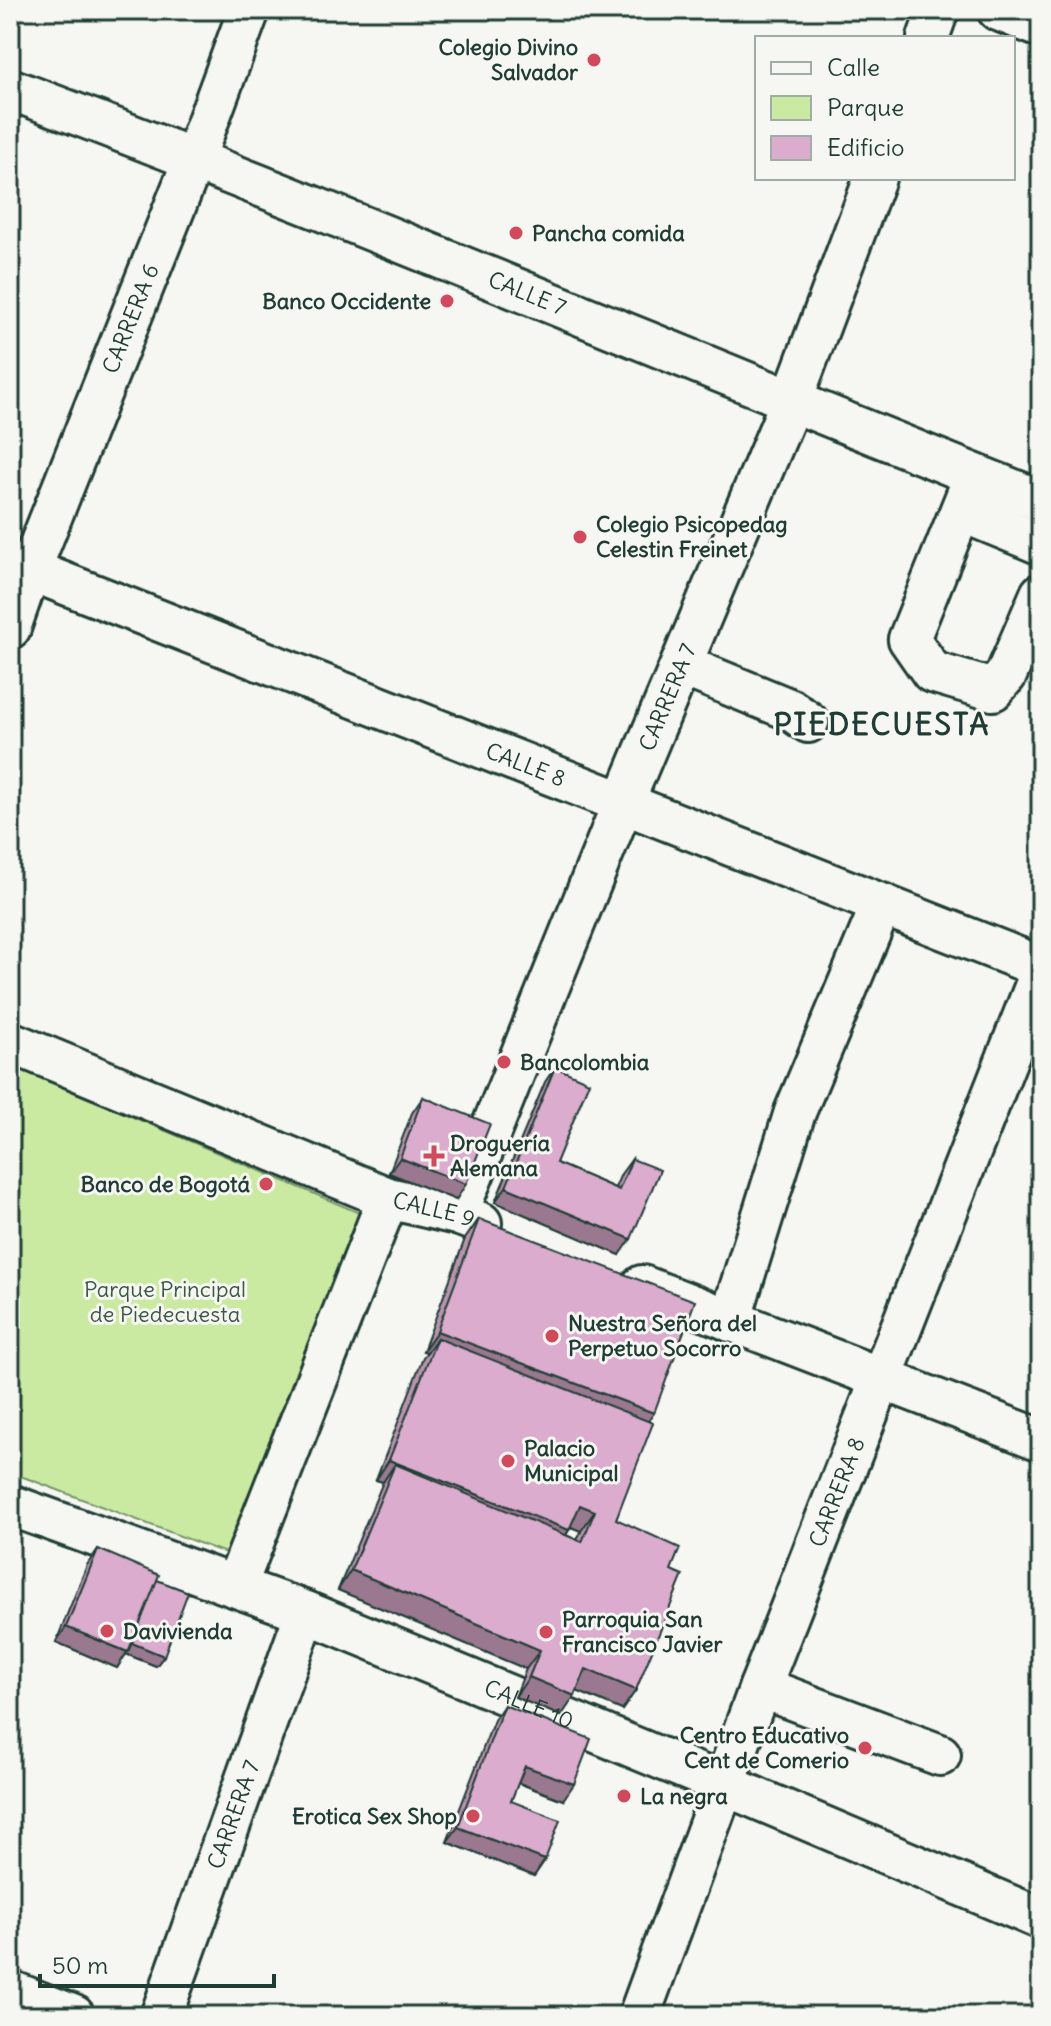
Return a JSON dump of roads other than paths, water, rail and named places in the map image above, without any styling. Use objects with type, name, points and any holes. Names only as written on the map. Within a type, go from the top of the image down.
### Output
[{"type":"street","name":"CARRERA 6","points":[[10,628],[20,566],[194,159],[249,10]]},
{"type":"street","points":[[929,36],[938,10]]},
{"type":"street","points":[[998,10],[1041,27]]},
{"type":"street","name":"CALLE 7","points":[[10,89],[194,159],[791,402],[968,493],[1041,501]]},
{"type":"street","name":"CARRERA 7","points":[[457,1214],[623,803],[791,402],[874,180]]},
{"type":"street","points":[[1041,544],[968,493],[909,639],[932,672],[993,690],[1006,675],[1041,594]]},
{"type":"street","name":"CALLE 8","points":[[20,566],[1041,969]]},
{"type":"street","points":[[681,665],[791,710],[808,722]]},
{"type":"street","points":[[730,1321],[795,1112],[882,904]]},
{"type":"street","name":"CARRERA 8","points":[[639,2016],[760,1687],[1041,969]]},
{"type":"street","name":"CALLE 9","points":[[10,1042],[388,1198],[457,1214],[515,1236]]},
{"type":"street","points":[[236,1586],[388,1198]]},
{"type":"street","points":[[615,1276],[1041,1440]]},
{"type":"street","name":"CALLE 10","points":[[10,1505],[306,1612],[1041,1919]]},
{"type":"street","name":"CARRERA 7","points":[[161,2016],[306,1612]]},
{"type":"street","points":[[760,1687],[940,1755]]},
{"type":"street","points":[[10,1991],[74,2016]]},
{"type":"place","name":"Colegio Divino Salvador","points":[[594,60]]},
{"type":"place","name":"Pancha comida","points":[[516,233]]},
{"type":"place","name":"Banco Occidente","points":[[447,301]]},
{"type":"place","name":"Colegio Psicopedag Celestin Freinet","points":[[580,537]]},
{"type":"place","name":"Bancolombia","points":[[504,1062]]},
{"type":"place","name":"Droguería Alemana","points":[[434,1156]]},
{"type":"place","name":"Banco de Bogotá","points":[[266,1184]]},
{"type":"place","name":"Nuestra Señora del Perpetuo Socorro","points":[[552,1336]]},
{"type":"place","name":"Palacio Municipal","points":[[508,1461]]},
{"type":"place","name":"Davivienda","points":[[107,1631]]},
{"type":"place","name":"Parroquia San Francisco Javier","points":[[546,1632]]},
{"type":"place","name":"Centro Educativo Cent de Comerio","points":[[865,1748]]},
{"type":"place","name":"La negra","points":[[624,1796]]},
{"type":"place","name":"Erotica Sex Shop","points":[[473,1816]]},
{"type":"district","name":"PIEDECUESTA","points":[[882,725]]},
{"type":"park label","name":"Parque Principal de Piedecuesta","points":[[165,1302]]}]
